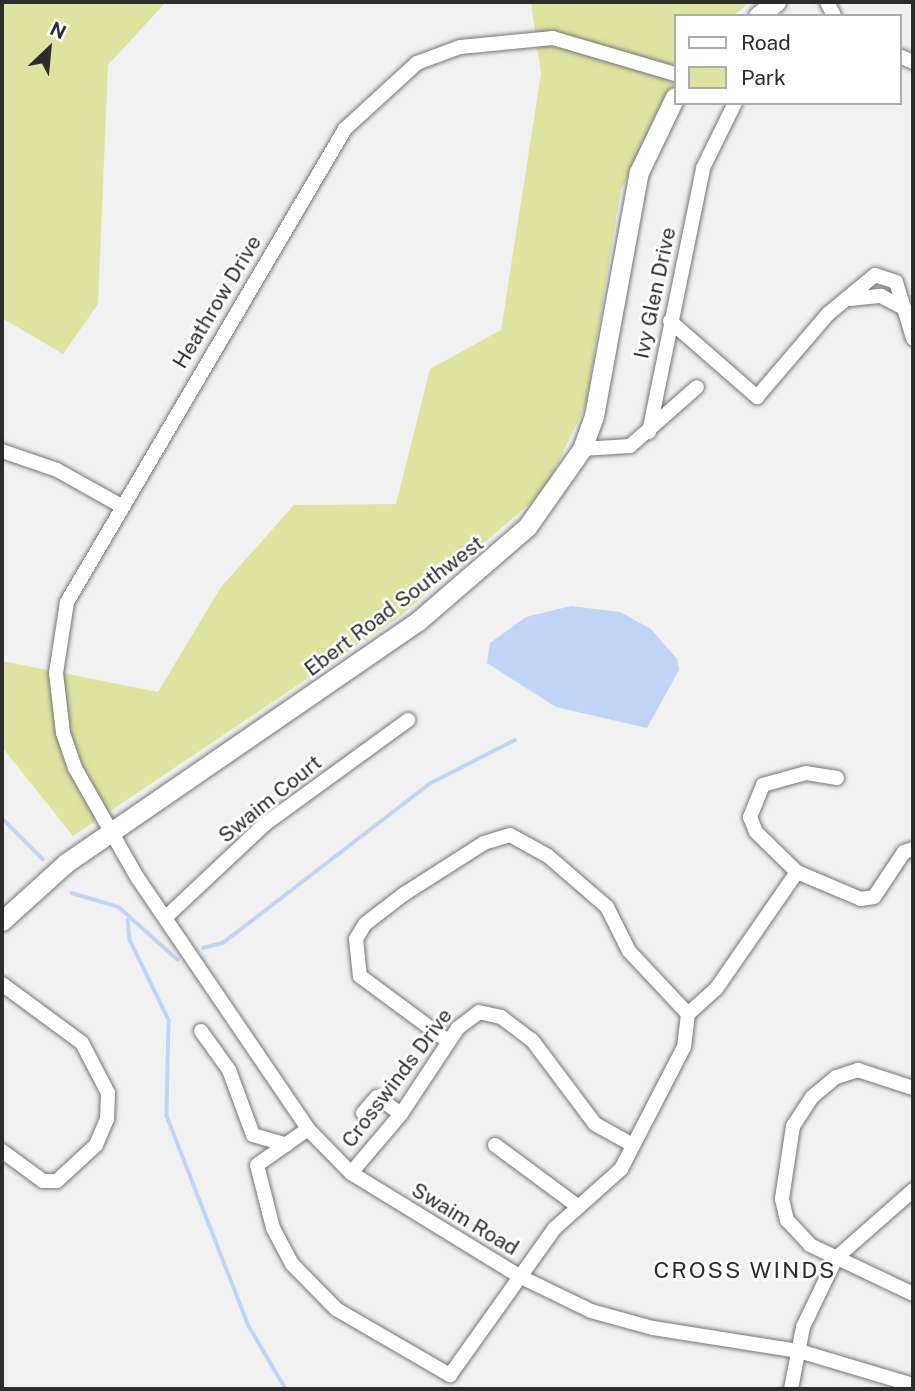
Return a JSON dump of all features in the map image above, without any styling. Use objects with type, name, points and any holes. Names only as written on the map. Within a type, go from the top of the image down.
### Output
[{"type":"main road","points":[[761,14],[776,2]]},
{"type":"main road","name":"Ebert Road Southwest","points":[[2,920],[66,863],[110,835],[471,581],[527,527],[582,449],[608,351],[639,172],[674,99]]},
{"type":"street","name":"Heathrow Drive","points":[[137,877],[110,835],[63,733],[56,673],[67,601],[120,505],[345,128],[417,63],[460,47],[553,38],[674,74]]},
{"type":"street","name":"Ivy Glen Drive","points":[[649,432],[703,168],[734,105]]},
{"type":"street","points":[[670,321],[757,397],[828,314],[883,274],[896,282],[913,338]]},
{"type":"street","points":[[850,299],[881,296],[906,310]]},
{"type":"street","points":[[582,449],[618,450],[649,432],[697,387]]},
{"type":"street","points":[[2,451],[57,470],[120,505]]},
{"type":"street","name":"Swaim Court","points":[[165,918],[265,824],[408,720]]},
{"type":"street","points":[[837,778],[779,776],[753,801],[756,832],[797,872],[861,899],[874,897],[904,852],[913,849]]},
{"type":"street","points":[[448,1041],[360,976],[356,939],[365,924],[404,894],[484,843],[510,835],[548,856],[607,907],[629,951],[688,1014]]},
{"type":"street","points":[[308,1129],[257,1166],[273,1228],[292,1265],[336,1309],[450,1375],[576,1205],[621,1169],[684,1047],[688,1014],[716,989],[797,872]]},
{"type":"street","name":"Swaim Road","points":[[137,877],[308,1129],[351,1172],[521,1277],[591,1311],[653,1328],[799,1351],[913,1385]]},
{"type":"street","points":[[2,984],[82,1043],[108,1093],[107,1119],[96,1145],[57,1181],[43,1181],[2,1152]]},
{"type":"street","name":"Crosswinds Drive","points":[[351,1172],[401,1114],[468,1015],[501,1017],[532,1040],[595,1124],[633,1144]]},
{"type":"street","points":[[201,1031],[229,1070],[241,1116],[253,1135],[287,1145]]},
{"type":"street","points":[[913,1088],[859,1070],[836,1077],[812,1097],[793,1126],[782,1180],[787,1220],[810,1245],[913,1294]]},
{"type":"street","points":[[363,1113],[377,1097],[401,1114]]},
{"type":"street","points":[[495,1145],[576,1205]]},
{"type":"street","points":[[791,1389],[799,1351],[836,1258],[913,1190]]},
{"type":"green space","points":[[2,2],[166,2],[108,65],[98,304],[63,354],[2,318]]},
{"type":"green space","points":[[531,2],[750,2],[735,14],[674,14],[674,97],[621,189],[586,405],[544,491],[399,617],[73,836],[2,747],[2,661],[158,692],[221,587],[294,505],[396,504],[430,369],[501,330],[541,74]]},
{"type":"water","points":[[571,606],[620,612],[651,629],[677,659],[679,670],[647,728],[556,707],[487,663],[490,643],[526,617]]},
{"type":"waterway","points":[[203,948],[223,943],[431,783],[515,740]]},
{"type":"waterway","points":[[2,818],[43,859]]},
{"type":"waterway","points":[[72,893],[119,907],[178,960]]},
{"type":"waterway","points":[[128,920],[130,940],[169,1020],[167,1116],[249,1326],[286,1389]]},
{"type":"district","name":"CROSS WINDS","points":[[745,1270]]}]
